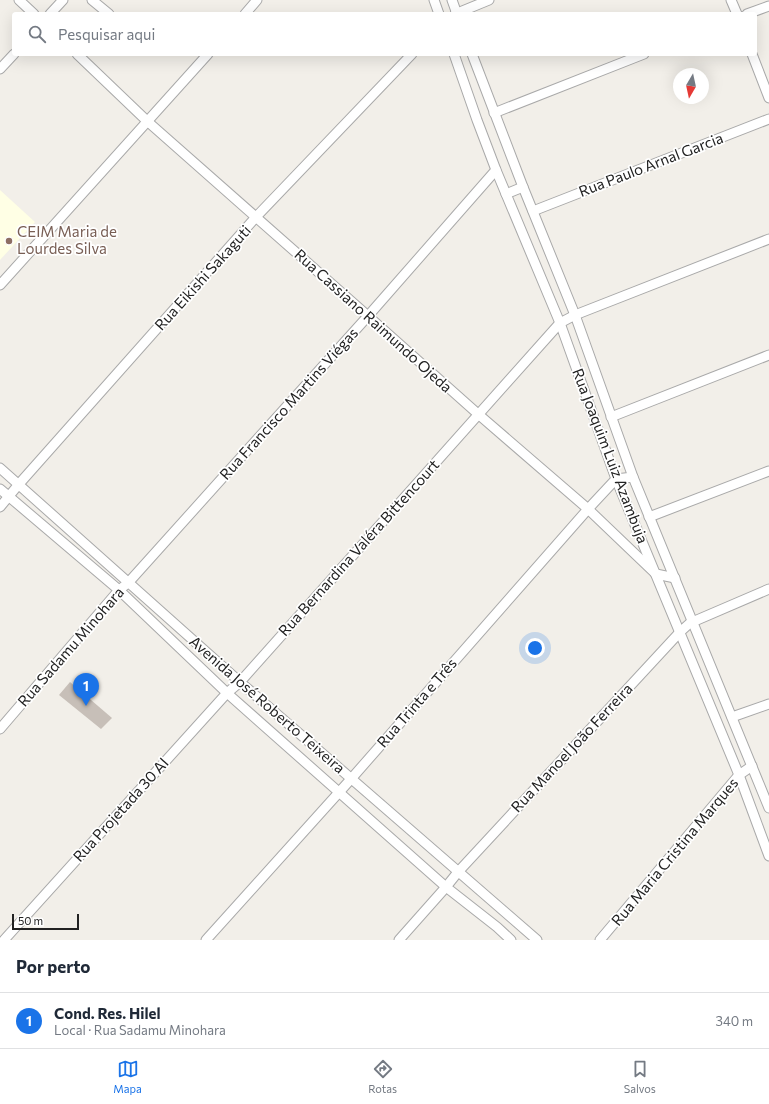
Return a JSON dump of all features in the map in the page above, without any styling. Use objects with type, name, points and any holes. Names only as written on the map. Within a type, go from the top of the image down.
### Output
[{"type":"street","points":[[19,0],[32,12]]},
{"type":"street","points":[[52,12],[63,0]]},
{"type":"street","points":[[92,0],[107,12]]},
{"type":"street","points":[[247,12],[257,0]]},
{"type":"street","points":[[434,0],[438,12]]},
{"type":"street","points":[[452,0],[455,12]]},
{"type":"street","points":[[461,12],[489,0]]},
{"type":"street","points":[[731,0],[736,12]]},
{"type":"street","points":[[752,12],[769,6]]},
{"type":"street","points":[[0,70],[12,56]]},
{"type":"street","name":"Rua Cassiano Raimundo Ojeda","points":[[79,56],[147,121],[478,414],[588,509],[656,574]]},
{"type":"street","points":[[0,285],[206,56]]},
{"type":"street","name":"Rua Eikishi Sakaguti","points":[[0,507],[256,217],[410,56]]},
{"type":"street","name":"Rua Joaquim Luiz Azambuja","points":[[455,56],[496,170],[560,322],[616,479],[739,775],[769,856]]},
{"type":"street","name":"Rua Joaquim Luiz Azambuja","points":[[473,56],[523,187],[575,315],[633,477],[769,808]]},
{"type":"street","points":[[494,113],[639,56]]},
{"type":"street","points":[[753,56],[769,98]]},
{"type":"street","name":"Rua Paulo Arnal Garcia","points":[[533,211],[769,119]]},
{"type":"street","name":"Rua Francisco Martins Viégas","points":[[128,583],[368,316],[496,170]]},
{"type":"street","points":[[506,194],[523,187]]},
{"type":"street","points":[[560,322],[769,239]]},
{"type":"street","name":"Rua Bernardina Valéra Bittencourt","points":[[240,682],[560,322]]},
{"type":"street","points":[[611,417],[769,355]]},
{"type":"street","name":"Avenida José Roberto Teixeira","points":[[0,468],[240,682],[537,940]]},
{"type":"street","points":[[649,517],[769,471]]},
{"type":"street","points":[[616,479],[633,477]]},
{"type":"street","name":"Rua Trinta e Três","points":[[206,940],[351,779],[616,479]]},
{"type":"street","name":"Avenida José Roberto Teixeira","points":[[0,489],[119,590],[227,693],[446,887],[512,940]]},
{"type":"street","points":[[656,574],[675,578]]},
{"type":"street","name":"Rua Sadamu Minohara","points":[[0,729],[119,590],[128,583]]},
{"type":"street","name":"Rua Manoel João Ferreira","points":[[399,940],[458,872],[680,632],[693,622],[769,589]]},
{"type":"street","name":"Rua Projetada 30 AI","points":[[4,940],[227,693],[240,682]]},
{"type":"street","points":[[732,717],[769,704]]},
{"type":"street","name":"Rua Maria Cristina Marques","points":[[600,940],[739,775],[752,766]]},
{"type":"shaded area","name":"CEIM Maria de Lourdes Silva","points":[[0,190],[35,222],[0,260]]},
{"type":"building","points":[[70,682],[112,718],[101,729],[59,695]]},
{"type":"place","name":"CEIM Maria de Lourdes Silva","points":[[9,241]]},
{"type":"place","name":"Cond. Res. Hilel","points":[[86,706]]}]
